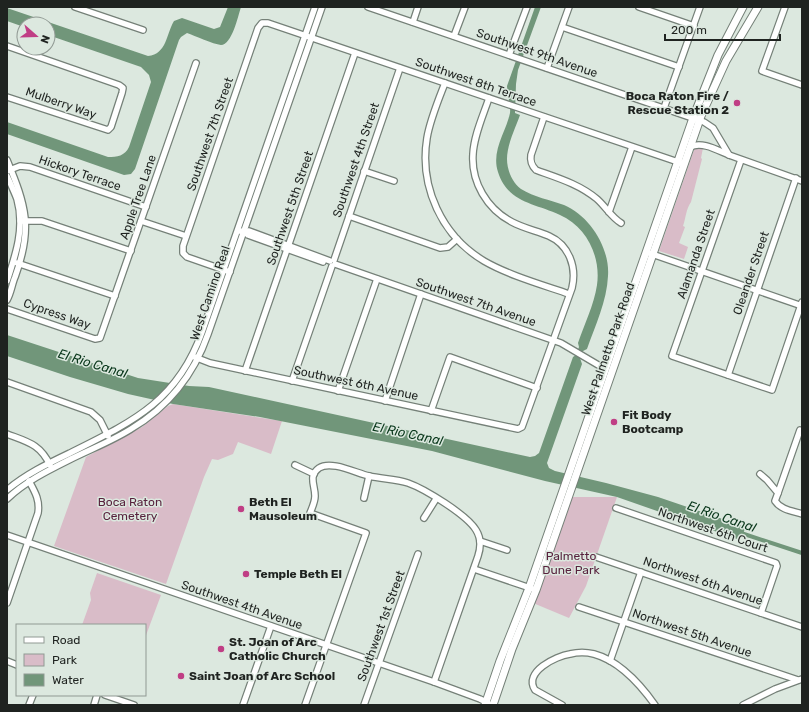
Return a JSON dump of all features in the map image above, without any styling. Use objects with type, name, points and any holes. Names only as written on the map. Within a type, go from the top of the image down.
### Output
[{"type":"main road","name":"West Palmetto Park Road","points":[[576,464],[593,426],[604,396],[649,253],[718,55],[743,7]]},
{"type":"main road","name":"West Palmetto Park Road","points":[[680,163],[690,146],[696,119],[726,61],[758,7]]},
{"type":"main road","name":"West Palmetto Park Road","points":[[489,704],[500,662],[532,589],[576,464],[594,400],[649,253]]},
{"type":"main road","points":[[604,396],[603,392],[608,373],[605,369]]},
{"type":"main road","points":[[593,426],[591,421],[596,405],[594,400]]},
{"type":"street","points":[[75,7],[84,8],[143,30]]},
{"type":"street","name":"West Camino Real","points":[[7,499],[29,481],[143,422],[164,404],[182,384],[198,359],[230,272],[242,231],[308,36],[316,7]]},
{"type":"street","name":"West Camino Real","points":[[308,36],[322,7]]},
{"type":"street","name":"Southwest 9th Avenue","points":[[370,7],[707,123],[713,128],[729,155]]},
{"type":"street","points":[[413,22],[418,7]]},
{"type":"street","points":[[454,36],[465,7]]},
{"type":"street","points":[[547,68],[569,7]]},
{"type":"street","points":[[639,7],[694,26]]},
{"type":"street","points":[[664,108],[700,7]]},
{"type":"street","points":[[785,7],[762,71],[802,85]]},
{"type":"street","points":[[509,55],[525,8]]},
{"type":"street","name":"Southwest 8th Terrace","points":[[262,23],[268,23],[308,36],[680,163]]},
{"type":"street","name":"Southwest 7th Street","points":[[224,270],[187,257],[183,252],[182,246],[258,28],[262,23]]},
{"type":"street","points":[[562,27],[679,67]]},
{"type":"street","name":"Mulberry Way","points":[[7,46],[119,85],[123,88],[111,127],[108,130],[7,96]]},
{"type":"street","name":"Southwest 5th Street","points":[[245,371],[355,52]]},
{"type":"street","name":"Apple Tree Lane","points":[[100,338],[196,63]]},
{"type":"street","name":"Southwest 4th Street","points":[[292,381],[400,68]]},
{"type":"street","points":[[445,83],[429,131],[426,150],[428,185],[435,206],[445,224],[457,239],[474,254],[490,264],[569,294]]},
{"type":"street","points":[[431,411],[450,357],[537,388],[574,276],[571,261],[564,248],[548,236],[513,223],[500,215],[488,203],[480,190],[474,171],[474,147],[490,98]]},
{"type":"street","points":[[544,117],[531,155],[531,163],[536,170],[583,189],[598,200],[616,221],[621,223]]},
{"type":"street","points":[[690,146],[702,144],[741,160],[802,181]]},
{"type":"street","points":[[609,212],[632,147]]},
{"type":"street","points":[[7,160],[9,170],[21,196],[24,246],[7,281]]},
{"type":"street","name":"Alamanda Street","points":[[728,375],[672,356],[741,160]]},
{"type":"street","name":"Hickory Terrace","points":[[9,170],[20,166],[30,167],[146,207]]},
{"type":"street","points":[[364,171],[394,181]]},
{"type":"street","points":[[7,176],[23,221]]},
{"type":"street","name":"Oleander Street","points":[[728,375],[796,178]]},
{"type":"street","points":[[348,216],[440,248],[448,247],[457,239]]},
{"type":"street","points":[[23,221],[42,221],[131,251]]},
{"type":"street","points":[[141,221],[186,236]]},
{"type":"street","name":"West Camino Real","points":[[7,490],[30,473],[136,418],[156,402],[174,383],[192,356],[200,338],[224,270],[242,231]]},
{"type":"street","name":"Southwest 7th Avenue","points":[[242,231],[248,235],[288,247],[553,340],[571,348],[605,369]]},
{"type":"street","points":[[649,253],[802,305],[772,390],[728,375]]},
{"type":"street","points":[[17,263],[115,296]]},
{"type":"street","points":[[7,300],[17,263]]},
{"type":"street","points":[[224,270],[230,272]]},
{"type":"street","points":[[338,391],[377,278]]},
{"type":"street","points":[[385,401],[421,294]]},
{"type":"street","name":"Cypress Way","points":[[7,309],[95,339],[100,338]]},
{"type":"street","name":"Southwest 6th Avenue","points":[[192,356],[206,362],[245,371],[516,429],[522,427],[524,424],[537,388]]},
{"type":"street","points":[[180,376],[182,384]]},
{"type":"street","points":[[7,382],[91,412],[100,420],[110,440]]},
{"type":"street","points":[[800,430],[775,501],[781,507],[802,514]]},
{"type":"street","points":[[7,434],[34,445],[44,453],[52,469]]},
{"type":"street","points":[[295,465],[314,474]]},
{"type":"street","points":[[305,705],[366,533],[310,513],[315,498],[312,482],[314,474],[319,468],[330,465],[370,476],[409,483],[453,509],[470,524],[477,533],[480,541],[480,553],[434,682]]},
{"type":"street","points":[[760,474],[778,493]]},
{"type":"street","points":[[364,498],[370,476]]},
{"type":"street","points":[[7,604],[38,513],[36,493],[29,481]]},
{"type":"street","points":[[424,518],[436,499]]},
{"type":"street","name":"Northwest 6th Court","points":[[616,508],[776,563],[777,566],[761,612]]},
{"type":"street","name":"Southwest 4th Avenue","points":[[7,535],[434,682],[489,704]]},
{"type":"street","points":[[480,541],[507,550]]},
{"type":"street","name":"Southwest 1st Street","points":[[364,705],[418,554]]},
{"type":"street","name":"Northwest 6th Avenue","points":[[596,557],[802,627]]},
{"type":"street","points":[[474,569],[532,589]]},
{"type":"street","points":[[610,661],[641,572]]},
{"type":"street","name":"Northwest 5th Avenue","points":[[579,607],[800,680]]},
{"type":"street","points":[[243,705],[271,626]]},
{"type":"street","points":[[562,705],[539,693],[533,687],[533,679],[539,670],[558,657],[577,652],[592,653],[610,661],[633,678],[655,705]]},
{"type":"street","points":[[743,705],[775,689],[800,680]]},
{"type":"street","points":[[108,696],[134,705]]},
{"type":"green space","points":[[695,147],[703,148],[702,159],[683,226],[685,227],[679,243],[688,247],[684,259],[659,251]]},
{"type":"green space","name":"Boca Raton Cemetery","points":[[173,404],[282,421],[271,454],[238,442],[233,454],[218,460],[212,459],[204,477],[166,584],[54,546],[86,457],[142,427],[168,406]]},
{"type":"green space","name":"Palmetto Dune Park","points":[[571,497],[617,497],[586,586],[569,618],[533,603]]},
{"type":"green space","points":[[97,573],[161,595],[146,635],[146,624],[82,624],[91,600],[90,593]]},
{"type":"water","points":[[228,7],[241,7],[234,29],[225,44],[221,45],[209,42],[187,33],[179,40],[135,169],[131,174],[124,175],[7,134],[7,122],[108,157],[120,155],[129,147],[151,82],[149,75],[141,67],[56,38],[56,25],[148,56],[159,52],[165,43],[174,21],[182,18],[214,29],[220,27]]},
{"type":"water","points":[[535,7],[541,7],[518,70],[515,113],[520,115],[508,148],[507,163],[509,171],[515,183],[521,189],[564,205],[582,217],[590,225],[602,244],[608,265],[607,285],[603,304],[587,349],[583,351],[580,358],[582,364],[547,463],[549,468],[555,471],[658,497],[746,527],[740,540],[617,497],[545,481],[432,451],[260,417],[173,404],[128,394],[7,356],[7,335],[138,378],[189,386],[209,387],[530,457],[535,456],[539,453],[573,357],[576,355],[579,347],[578,343],[596,292],[598,274],[597,264],[590,244],[578,227],[570,220],[560,215],[523,201],[515,196],[502,182],[496,164],[498,149],[510,113],[507,86]]},
{"type":"water","points":[[7,8],[30,16],[16,16],[16,24],[7,21]]},
{"type":"waterway","name":"El Rio Canal","points":[[738,532],[802,553]]},
{"type":"place","name":"Boca Raton Fire / Rescue Station 2","points":[[737,103]]},
{"type":"place","name":"Fit Body Bootcamp","points":[[614,422]]},
{"type":"place","name":"Beth El Mausoleum","points":[[241,509]]},
{"type":"place","name":"Temple Beth El","points":[[246,574]]},
{"type":"place","name":"St. Joan of Arc Catholic Church","points":[[221,649]]},
{"type":"place","name":"Saint Joan of Arc School","points":[[181,676]]}]
